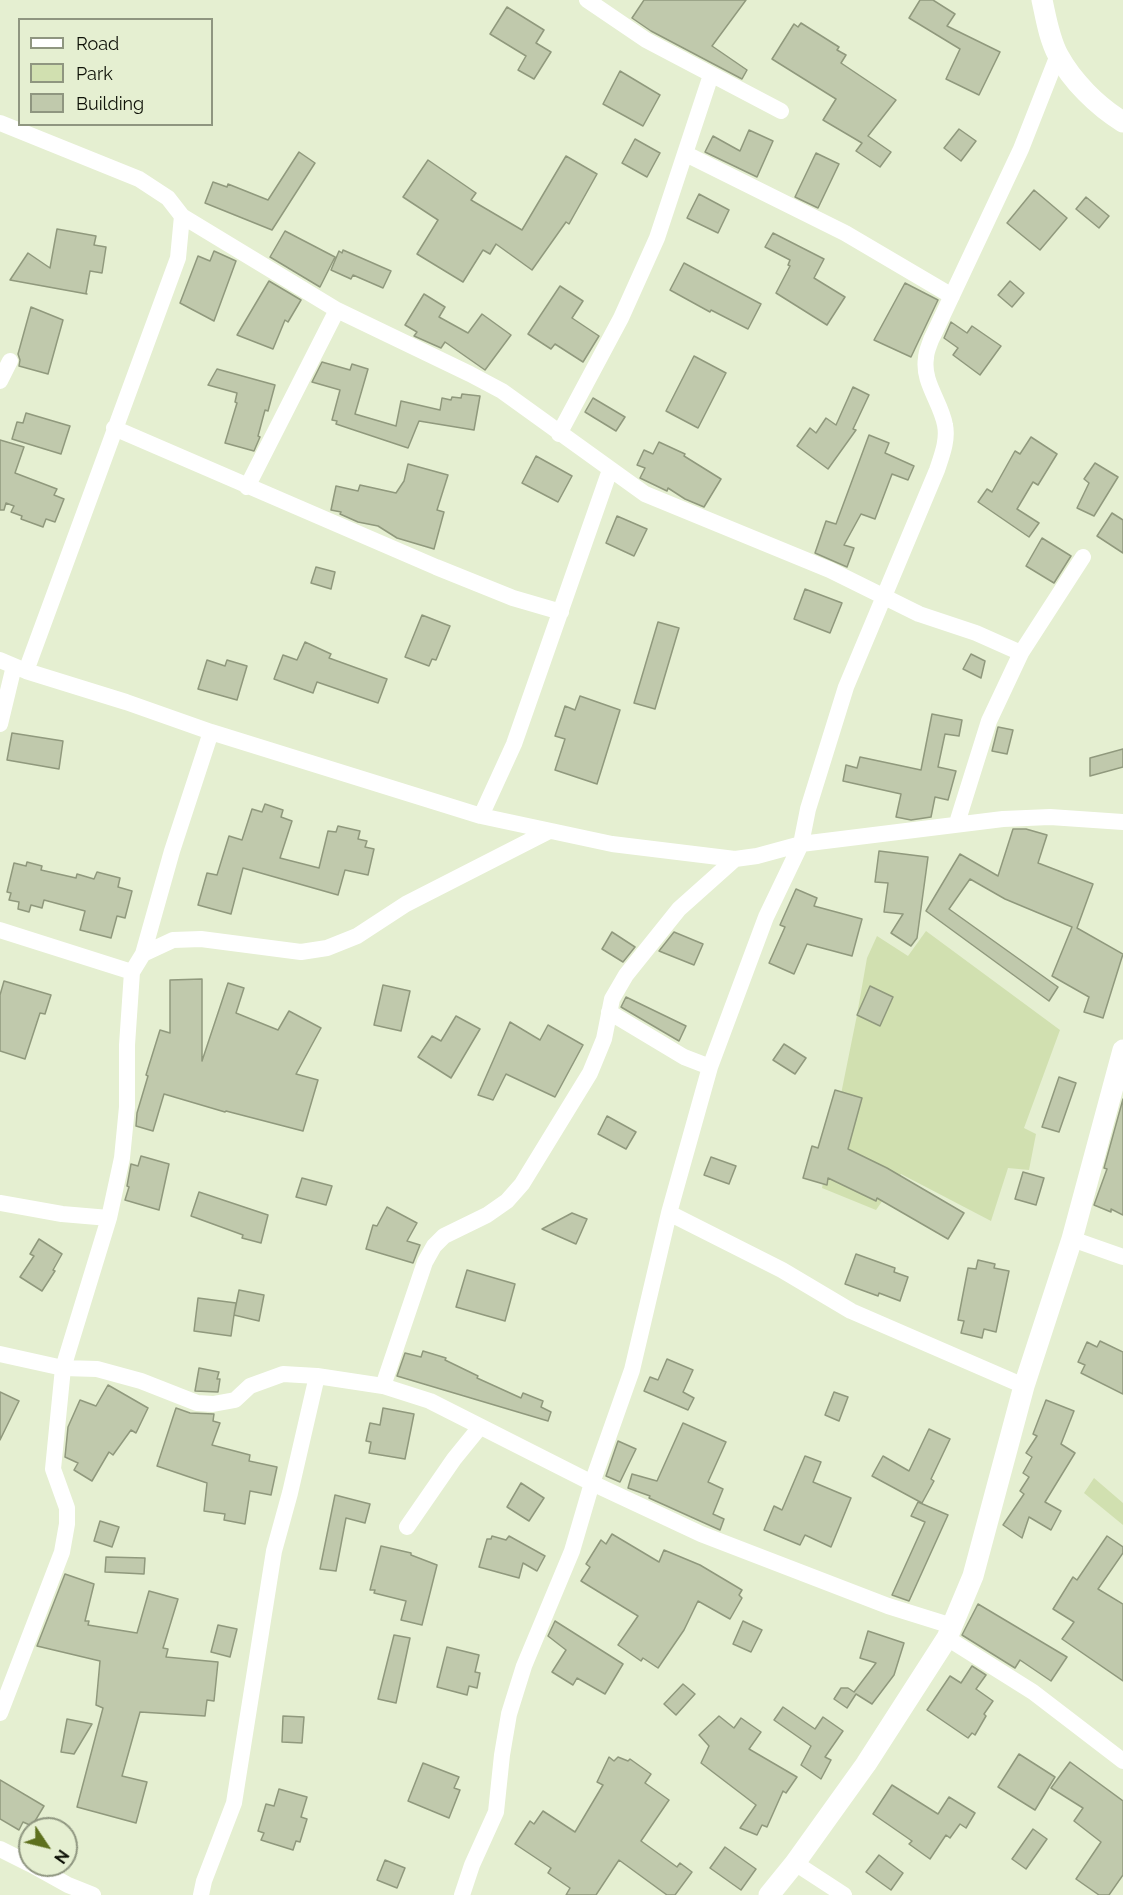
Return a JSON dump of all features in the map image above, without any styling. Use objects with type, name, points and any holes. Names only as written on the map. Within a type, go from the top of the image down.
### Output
[{"type":"street","points":[[587,0],[646,40],[781,111]]},
{"type":"street","points":[[1042,0],[1049,33],[1058,55],[1085,92],[1123,122]]},
{"type":"street","points":[[462,1895],[472,1865],[496,1812],[509,1714],[524,1666],[572,1551],[592,1483],[632,1370],[669,1213],[710,1067],[766,917],[801,844],[808,809],[846,687],[937,470],[946,441],[942,410],[927,380],[925,359],[931,340],[1021,149],[1058,55]]},
{"type":"street","points":[[559,434],[621,318],[657,238],[711,75]]},
{"type":"street","points":[[0,123],[139,179],[168,198],[182,216],[337,310],[501,391],[645,494],[830,570],[919,614],[976,633],[1021,653]]},
{"type":"street","points":[[686,154],[845,233],[952,296]]},
{"type":"street","points":[[0,724],[13,666],[114,428],[178,258],[182,216]]},
{"type":"street","points":[[247,487],[337,310]]},
{"type":"street","points":[[0,381],[10,361]]},
{"type":"street","points":[[114,428],[247,487],[513,598],[561,612]]},
{"type":"street","points":[[481,816],[514,744],[610,470]]},
{"type":"street","points":[[957,824],[989,721],[1021,653],[1083,557]]},
{"type":"street","points":[[13,666],[211,732],[481,816],[612,844],[735,859],[757,856],[801,844],[1003,819],[1050,817],[1123,822]]},
{"type":"street","points":[[0,1713],[62,1552],[67,1524],[67,1508],[53,1469],[63,1368],[109,1218],[122,1158],[127,1107],[127,1045],[132,972],[143,954],[172,851],[211,732]]},
{"type":"street","points":[[143,954],[173,940],[201,939],[301,952],[327,948],[357,936],[406,904],[549,831]]},
{"type":"street","points":[[383,1386],[425,1262],[434,1246],[444,1236],[487,1215],[507,1201],[522,1185],[590,1073],[604,1039],[612,999],[622,981],[660,930],[679,909],[735,859]]},
{"type":"street","points":[[0,930],[132,972]]},
{"type":"street","points":[[609,1012],[684,1057],[710,1067]]},
{"type":"street","points":[[769,1895],[795,1863],[866,1764],[949,1632],[973,1576],[1024,1386],[1072,1239],[1123,1050]]},
{"type":"street","points":[[0,1203],[62,1214],[109,1218]]},
{"type":"street","points":[[669,1213],[782,1270],[850,1311],[1024,1386]]},
{"type":"street","points":[[1072,1239],[1123,1257]]},
{"type":"street","points":[[0,1354],[63,1368],[97,1369],[141,1381],[197,1403],[213,1404],[235,1400],[250,1386],[283,1374],[317,1376],[383,1386],[430,1401],[592,1483],[701,1534],[949,1632],[1122,1757]]},
{"type":"street","points":[[201,1895],[204,1881],[234,1803],[274,1551],[317,1376]]},
{"type":"street","points":[[407,1527],[454,1459],[480,1427]]},
{"type":"street","points":[[0,1849],[18,1858]]},
{"type":"street","points":[[795,1863],[844,1895]]},
{"type":"street","points":[[48,1877],[66,1890],[93,1895]]},
{"type":"green space","points":[[926,931],[1060,1030],[1024,1128],[1036,1134],[1029,1170],[1008,1168],[991,1221],[901,1174],[876,1210],[822,1188],[867,958],[877,936],[908,956]]},
{"type":"green space","points":[[1094,1478],[1123,1503],[1123,1525],[1084,1493]]},
{"type":"building","points":[[644,0],[746,0],[712,46],[747,70],[742,79],[651,31],[632,18]]},
{"type":"building","points":[[920,0],[933,0],[955,14],[947,26],[1000,52],[979,95],[946,79],[960,49],[909,18]]},
{"type":"building","points":[[507,7],[544,30],[536,43],[551,52],[534,79],[518,70],[526,56],[490,34]]},
{"type":"building","points":[[801,23],[839,47],[837,50],[846,55],[841,63],[896,100],[868,136],[891,152],[880,167],[856,151],[862,143],[823,120],[836,99],[772,59],[794,24],[798,27]]},
{"type":"building","points":[[620,71],[660,95],[643,126],[603,104]]},
{"type":"building","points":[[959,129],[976,141],[961,161],[944,148]]},
{"type":"building","points":[[749,130],[773,141],[757,177],[705,152],[713,136],[740,151]]},
{"type":"building","points":[[635,139],[660,153],[647,177],[622,163]]},
{"type":"building","points":[[299,152],[315,163],[272,230],[205,203],[213,182],[227,187],[228,184],[268,200]]},
{"type":"building","points":[[816,153],[839,164],[818,208],[795,197]]},
{"type":"building","points":[[566,156],[597,174],[569,224],[566,222],[532,270],[496,244],[490,254],[483,250],[463,282],[417,254],[438,220],[403,197],[428,160],[476,193],[471,200],[522,230]]},
{"type":"building","points":[[1034,190],[1067,218],[1040,250],[1007,223]]},
{"type":"building","points":[[699,194],[729,210],[718,233],[687,218]]},
{"type":"building","points":[[1086,197],[1109,216],[1099,228],[1076,209]]},
{"type":"building","points":[[57,229],[96,236],[94,245],[106,247],[102,273],[90,271],[87,294],[10,280],[28,253],[50,268]]},
{"type":"building","points":[[285,231],[335,257],[320,287],[270,257]]},
{"type":"building","points":[[773,233],[824,259],[814,278],[845,297],[827,325],[776,293],[790,266],[788,265],[790,260],[765,247]]},
{"type":"building","points":[[343,250],[391,271],[383,288],[353,275],[351,279],[331,270],[339,251],[342,253]]},
{"type":"building","points":[[214,251],[236,261],[214,321],[180,303],[198,256],[210,261]]},
{"type":"building","points":[[684,263],[761,304],[748,329],[670,290]]},
{"type":"building","points":[[269,281],[301,300],[288,322],[285,320],[273,349],[237,335]]},
{"type":"building","points":[[1010,281],[1024,293],[1012,307],[998,295]]},
{"type":"building","points":[[905,283],[938,300],[911,357],[874,340]]},
{"type":"building","points":[[560,286],[583,301],[572,318],[599,336],[583,362],[555,344],[551,349],[528,334]]},
{"type":"building","points":[[424,294],[445,307],[439,317],[468,333],[482,314],[511,335],[485,370],[445,342],[441,348],[414,336],[417,332],[405,325]]},
{"type":"building","points":[[31,307],[63,320],[48,374],[19,366],[18,354]]},
{"type":"building","points":[[951,322],[967,333],[972,326],[1001,346],[980,375],[953,355],[958,348],[944,338]]},
{"type":"building","points":[[694,356],[726,373],[698,428],[666,411]]},
{"type":"building","points":[[322,362],[350,370],[352,364],[368,369],[355,414],[396,426],[401,401],[440,410],[442,398],[451,400],[452,397],[461,398],[462,394],[480,396],[474,430],[419,421],[408,448],[336,424],[337,421],[332,420],[340,390],[312,382]]},
{"type":"building","points":[[217,369],[275,385],[268,411],[265,410],[258,436],[260,437],[254,451],[225,443],[237,403],[235,402],[237,393],[208,385]]},
{"type":"building","points":[[853,387],[869,395],[853,429],[856,430],[828,469],[797,446],[810,428],[816,433],[826,418],[836,425]]},
{"type":"building","points":[[593,398],[625,417],[616,431],[585,412]]},
{"type":"building","points":[[26,413],[70,426],[61,454],[12,439],[17,422],[23,423]]},
{"type":"building","points":[[869,435],[889,443],[885,453],[914,466],[908,480],[892,474],[875,519],[861,514],[844,545],[854,548],[847,567],[815,553],[826,521],[836,524]]},
{"type":"building","points":[[1031,437],[1057,454],[1038,485],[1033,482],[1017,509],[1039,523],[1029,537],[978,502],[987,489],[992,492],[1015,451],[1020,454]]},
{"type":"building","points":[[0,440],[24,447],[15,473],[57,489],[54,495],[64,499],[55,522],[46,519],[43,527],[21,519],[22,516],[11,512],[14,506],[6,503],[4,510],[0,510]]},
{"type":"building","points":[[659,442],[685,454],[684,456],[721,479],[704,507],[668,488],[667,491],[640,478],[645,468],[637,465],[644,450],[653,454]]},
{"type":"building","points":[[536,456],[572,476],[558,502],[522,483]]},
{"type":"building","points":[[1095,463],[1118,477],[1094,516],[1077,508],[1089,483],[1084,479]]},
{"type":"building","points":[[408,464],[448,475],[437,510],[444,512],[434,549],[397,538],[378,526],[358,522],[340,514],[341,512],[331,510],[336,486],[358,491],[360,485],[396,493],[404,481]]},
{"type":"building","points":[[1112,513],[1123,520],[1123,553],[1097,536]]},
{"type":"building","points":[[617,516],[647,529],[634,556],[606,543]]},
{"type":"building","points":[[1042,538],[1071,556],[1054,583],[1026,566]]},
{"type":"building","points":[[316,567],[335,572],[331,589],[311,583]]},
{"type":"building","points":[[805,589],[842,603],[830,633],[794,619]]},
{"type":"building","points":[[422,615],[450,626],[436,660],[432,659],[429,666],[405,657]]},
{"type":"building","points":[[658,622],[679,628],[655,709],[634,703]]},
{"type":"building","points":[[305,642],[331,654],[329,658],[387,679],[378,703],[317,682],[313,693],[274,679],[283,655],[297,660]]},
{"type":"building","points":[[971,654],[985,661],[981,678],[963,669]]},
{"type":"building","points":[[207,660],[225,666],[227,660],[247,666],[237,700],[198,689]]},
{"type":"building","points":[[580,696],[620,710],[597,784],[555,770],[565,739],[555,736],[565,706],[575,710]]},
{"type":"building","points":[[932,714],[962,720],[959,736],[945,734],[938,767],[956,771],[948,800],[935,797],[931,817],[911,820],[896,817],[901,794],[843,781],[846,765],[857,768],[860,757],[921,770]]},
{"type":"building","points":[[998,727],[1013,730],[1007,754],[992,751]]},
{"type":"building","points":[[12,733],[63,741],[59,769],[7,760]]},
{"type":"building","points":[[1123,749],[1123,767],[1090,776],[1090,758]]},
{"type":"building","points":[[265,804],[283,810],[281,817],[292,821],[280,858],[319,868],[328,831],[336,832],[338,826],[360,831],[358,839],[367,841],[365,847],[374,849],[368,875],[345,870],[338,895],[243,868],[231,914],[198,905],[207,873],[217,875],[229,836],[242,840],[252,809],[262,812]]},
{"type":"building","points":[[1013,829],[1026,829],[1047,835],[1038,863],[1093,884],[1077,928],[1123,954],[1103,1018],[1084,1012],[1089,997],[1052,976],[1072,927],[1005,899],[970,879],[949,909],[1058,987],[1049,1001],[926,911],[960,854],[998,876]]},
{"type":"building","points":[[879,851],[928,857],[917,938],[911,946],[891,933],[903,914],[884,912],[888,883],[875,882]]},
{"type":"building","points":[[27,862],[42,866],[41,870],[76,878],[77,874],[94,879],[97,872],[120,878],[118,887],[132,891],[125,918],[117,916],[111,938],[80,930],[85,911],[44,900],[42,908],[31,905],[29,912],[18,909],[19,902],[9,900],[11,893],[7,892],[14,863],[26,866]]},
{"type":"building","points":[[796,889],[817,898],[814,906],[862,919],[852,956],[807,944],[794,974],[769,963],[785,927],[780,925]]},
{"type":"building","points":[[612,932],[635,947],[623,962],[602,949]]},
{"type":"building","points":[[674,932],[703,944],[694,965],[659,951]]},
{"type":"building","points":[[202,979],[202,1061],[228,983],[244,988],[236,1013],[278,1030],[289,1011],[321,1028],[296,1074],[318,1080],[303,1131],[164,1094],[153,1131],[136,1126],[137,1113],[148,1076],[146,1075],[160,1030],[170,1033],[170,980]]},
{"type":"building","points":[[4,981],[51,995],[45,1014],[40,1013],[25,1059],[0,1051],[0,995]]},
{"type":"building","points":[[383,985],[410,991],[401,1031],[374,1025]]},
{"type":"building","points":[[870,986],[893,997],[880,1026],[857,1015]]},
{"type":"building","points":[[626,997],[686,1026],[679,1041],[621,1007]]},
{"type":"building","points":[[456,1016],[480,1029],[451,1078],[418,1057],[432,1036],[441,1041]]},
{"type":"building","points":[[510,1022],[540,1040],[548,1025],[583,1045],[555,1097],[506,1074],[493,1100],[478,1095]]},
{"type":"building","points":[[784,1044],[806,1058],[795,1074],[773,1060]]},
{"type":"building","points":[[1059,1077],[1076,1083],[1059,1132],[1042,1127]]},
{"type":"building","points":[[835,1090],[862,1098],[848,1149],[887,1168],[964,1213],[948,1239],[877,1198],[876,1201],[828,1178],[827,1185],[803,1178],[812,1146],[818,1148]]},
{"type":"building","points":[[1123,1099],[1123,1215],[1094,1205],[1107,1169],[1104,1168]]},
{"type":"building","points":[[607,1116],[636,1132],[626,1149],[598,1134]]},
{"type":"building","points":[[141,1156],[169,1164],[159,1210],[125,1200],[129,1187],[127,1186],[131,1164],[138,1166]]},
{"type":"building","points":[[711,1157],[736,1166],[729,1184],[704,1175]]},
{"type":"building","points":[[1023,1172],[1044,1178],[1036,1205],[1015,1199]]},
{"type":"building","points":[[302,1178],[332,1186],[326,1205],[296,1197]]},
{"type":"building","points":[[199,1192],[268,1215],[261,1243],[242,1238],[243,1235],[191,1216]]},
{"type":"building","points":[[387,1207],[417,1223],[407,1241],[420,1245],[413,1263],[366,1249],[373,1225],[377,1226]]},
{"type":"building","points":[[572,1213],[587,1219],[576,1244],[542,1229]]},
{"type":"building","points":[[39,1239],[62,1254],[53,1270],[55,1271],[42,1291],[20,1277],[34,1256],[30,1254]]},
{"type":"building","points":[[856,1254],[895,1268],[894,1272],[908,1277],[900,1301],[845,1284]]},
{"type":"building","points":[[978,1260],[995,1264],[994,1268],[1009,1271],[996,1332],[984,1329],[982,1338],[961,1333],[964,1321],[958,1320],[968,1268],[976,1269]]},
{"type":"building","points":[[467,1270],[515,1284],[505,1321],[456,1307]]},
{"type":"building","points":[[239,1290],[264,1295],[259,1321],[234,1315]]},
{"type":"building","points":[[198,1298],[236,1303],[231,1336],[194,1331]]},
{"type":"building","points":[[1100,1341],[1123,1352],[1123,1394],[1081,1373],[1085,1365],[1078,1362],[1087,1342],[1097,1347]]},
{"type":"building","points":[[423,1351],[446,1358],[445,1360],[478,1376],[477,1378],[521,1398],[523,1393],[543,1401],[541,1407],[551,1412],[548,1421],[397,1376],[405,1353],[421,1357]]},
{"type":"building","points":[[667,1359],[693,1370],[683,1392],[694,1398],[688,1410],[644,1391],[650,1377],[658,1380]]},
{"type":"building","points":[[199,1368],[219,1372],[218,1392],[195,1391]]},
{"type":"building","points":[[108,1385],[148,1408],[136,1433],[131,1430],[113,1455],[109,1452],[92,1481],[74,1470],[78,1463],[65,1457],[68,1427],[80,1400],[96,1406]]},
{"type":"building","points":[[0,1392],[19,1401],[0,1440]]},
{"type":"building","points":[[834,1392],[848,1397],[839,1421],[825,1415]]},
{"type":"building","points":[[1046,1400],[1074,1411],[1061,1444],[1075,1453],[1045,1502],[1061,1511],[1051,1530],[1029,1517],[1022,1538],[1003,1525],[1024,1494],[1020,1491],[1029,1477],[1023,1473],[1032,1457],[1026,1453],[1037,1436],[1033,1434]]},
{"type":"building","points":[[176,1408],[190,1413],[214,1414],[213,1421],[220,1423],[212,1445],[250,1455],[249,1461],[277,1467],[271,1495],[250,1491],[245,1524],[224,1520],[225,1514],[204,1511],[207,1483],[157,1466]]},
{"type":"building","points":[[383,1408],[414,1414],[405,1459],[369,1453],[371,1442],[366,1441],[370,1423],[380,1425]]},
{"type":"building","points":[[683,1423],[726,1442],[708,1482],[723,1489],[713,1514],[724,1519],[720,1530],[649,1498],[650,1496],[628,1488],[632,1474],[657,1481]]},
{"type":"building","points":[[929,1429],[950,1439],[931,1479],[934,1481],[922,1503],[872,1476],[883,1456],[909,1471]]},
{"type":"building","points":[[618,1441],[636,1449],[620,1482],[606,1476]]},
{"type":"building","points":[[805,1456],[821,1462],[813,1482],[851,1498],[831,1547],[805,1535],[800,1545],[764,1530],[774,1506],[782,1510]]},
{"type":"building","points":[[521,1483],[544,1498],[529,1521],[507,1507]]},
{"type":"building","points":[[335,1495],[370,1504],[365,1523],[346,1518],[336,1571],[320,1569]]},
{"type":"building","points":[[918,1502],[948,1515],[909,1601],[892,1595],[925,1522],[911,1516]]},
{"type":"building","points":[[100,1521],[119,1527],[112,1547],[94,1541]]},
{"type":"building","points":[[612,1534],[659,1562],[664,1550],[700,1565],[742,1590],[739,1595],[742,1598],[730,1619],[698,1601],[684,1630],[658,1668],[643,1658],[641,1661],[618,1645],[638,1616],[581,1581],[590,1567],[586,1564],[601,1540],[606,1544]]},
{"type":"building","points":[[492,1536],[506,1540],[509,1536],[545,1556],[537,1571],[523,1563],[519,1578],[479,1567],[487,1539],[491,1539]]},
{"type":"building","points":[[1107,1536],[1123,1547],[1123,1553],[1098,1589],[1123,1604],[1123,1681],[1062,1639],[1074,1622],[1053,1609],[1073,1577],[1077,1580]]},
{"type":"building","points":[[381,1546],[411,1553],[411,1555],[437,1565],[422,1625],[401,1620],[406,1601],[370,1590]]},
{"type":"building","points":[[106,1557],[145,1558],[144,1574],[105,1572]]},
{"type":"building","points":[[65,1574],[94,1584],[85,1621],[89,1621],[88,1625],[137,1633],[149,1591],[178,1599],[163,1648],[168,1649],[166,1657],[218,1662],[214,1701],[207,1700],[205,1716],[140,1712],[122,1776],[147,1782],[136,1823],[77,1807],[103,1708],[96,1705],[100,1661],[37,1646]]},
{"type":"building","points":[[978,1604],[1067,1657],[1051,1681],[1020,1660],[1015,1668],[962,1635]]},
{"type":"building","points":[[555,1621],[623,1664],[605,1694],[577,1678],[573,1685],[552,1672],[566,1650],[548,1636]]},
{"type":"building","points":[[743,1621],[762,1630],[751,1652],[733,1644]]},
{"type":"building","points":[[218,1625],[237,1629],[230,1657],[211,1652]]},
{"type":"building","points":[[868,1631],[904,1643],[894,1675],[872,1704],[856,1694],[847,1708],[834,1699],[841,1688],[848,1688],[854,1692],[876,1663],[860,1658]]},
{"type":"building","points":[[394,1635],[410,1638],[396,1703],[378,1699]]},
{"type":"building","points":[[447,1647],[479,1655],[475,1672],[480,1673],[477,1688],[469,1686],[467,1695],[437,1687]]},
{"type":"building","points":[[972,1666],[986,1675],[976,1689],[993,1701],[984,1714],[986,1716],[975,1735],[972,1733],[968,1738],[927,1710],[950,1676],[961,1683]]},
{"type":"building","points":[[683,1684],[695,1694],[676,1715],[664,1704]]},
{"type":"building","points":[[783,1707],[815,1729],[823,1717],[843,1731],[825,1757],[831,1760],[821,1779],[801,1765],[811,1746],[774,1720]]},
{"type":"building","points":[[283,1716],[304,1717],[302,1743],[282,1742]]},
{"type":"building","points":[[719,1716],[734,1728],[741,1718],[761,1732],[749,1749],[797,1777],[786,1793],[783,1791],[767,1827],[762,1825],[757,1835],[740,1828],[756,1805],[701,1763],[709,1746],[699,1735]]},
{"type":"building","points":[[67,1719],[92,1724],[74,1754],[61,1752]]},
{"type":"building","points":[[1019,1754],[1055,1777],[1035,1810],[998,1787]]},
{"type":"building","points":[[609,1757],[614,1761],[618,1757],[628,1761],[630,1759],[651,1774],[645,1783],[669,1800],[641,1841],[677,1867],[680,1863],[692,1872],[675,1895],[667,1895],[619,1860],[596,1895],[566,1895],[570,1888],[548,1873],[551,1868],[515,1844],[530,1821],[534,1824],[543,1811],[575,1832],[603,1785],[597,1782]]},
{"type":"building","points":[[1070,1762],[1123,1801],[1123,1875],[1109,1895],[1099,1895],[1076,1879],[1101,1842],[1074,1821],[1083,1808],[1051,1788]]},
{"type":"building","points":[[423,1763],[459,1777],[454,1788],[460,1790],[449,1818],[408,1801]]},
{"type":"building","points":[[0,1780],[44,1806],[37,1817],[18,1817],[18,1829],[0,1819]]},
{"type":"building","points":[[892,1785],[938,1814],[949,1797],[975,1813],[966,1828],[960,1824],[950,1838],[946,1835],[930,1859],[909,1844],[912,1841],[873,1814]]},
{"type":"building","points":[[279,1789],[307,1797],[301,1817],[307,1819],[300,1842],[296,1841],[293,1850],[261,1840],[264,1833],[258,1831],[266,1804],[274,1806]]},
{"type":"building","points":[[1033,1829],[1047,1839],[1026,1869],[1012,1859]]},
{"type":"building","points":[[725,1847],[756,1869],[741,1890],[710,1868]]},
{"type":"building","points":[[879,1855],[903,1873],[891,1890],[866,1872]]},
{"type":"building","points":[[385,1860],[405,1868],[397,1888],[377,1880]]}]
